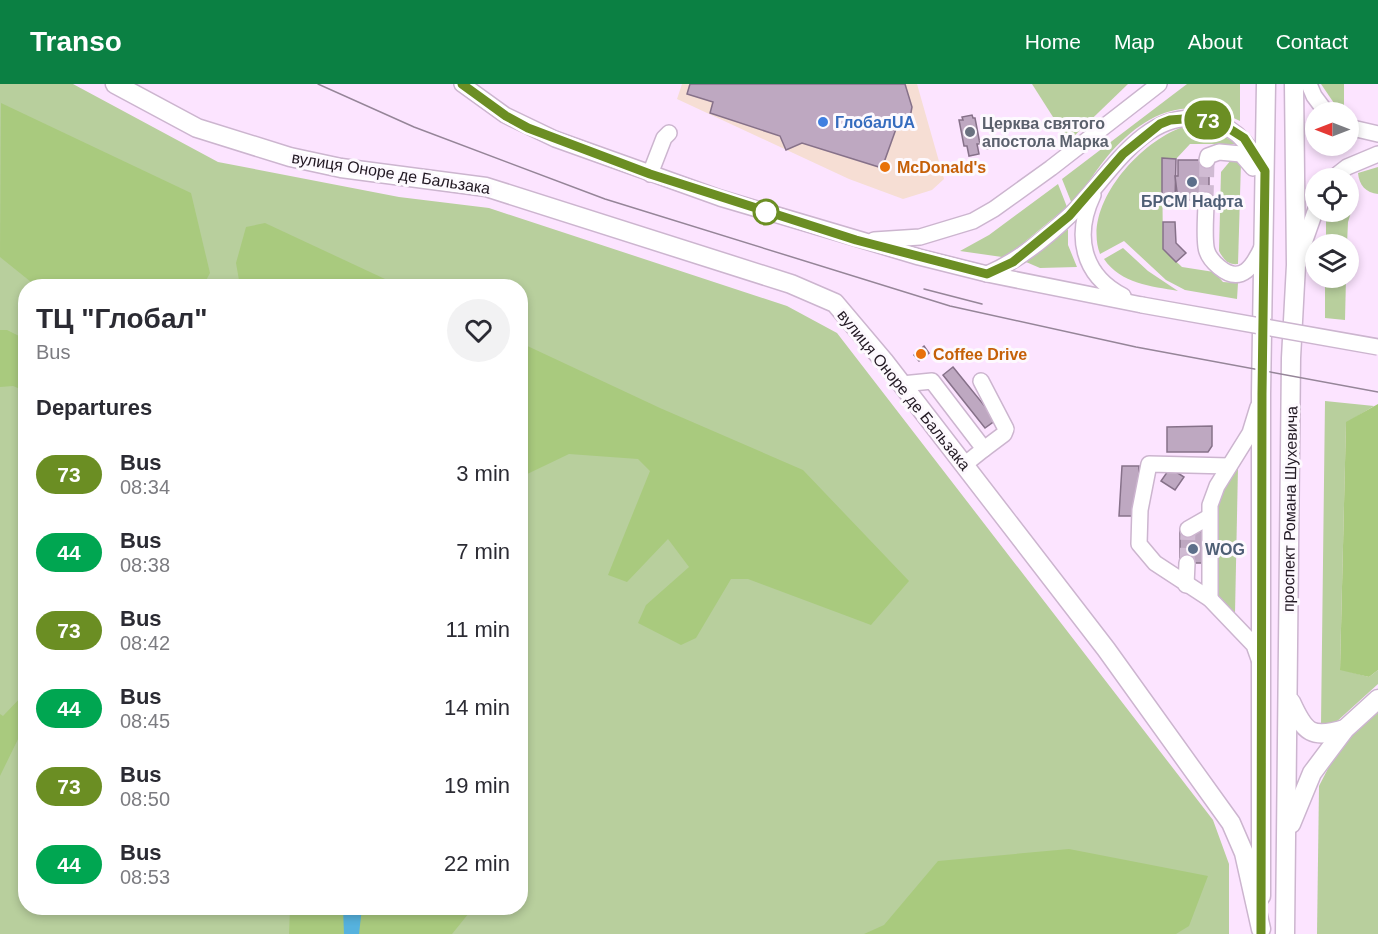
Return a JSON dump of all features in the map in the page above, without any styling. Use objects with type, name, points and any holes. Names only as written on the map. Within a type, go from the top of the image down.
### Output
[{"type":"main road","name":"вулиця Оноре де Бальзака","points":[[115,84],[197,128],[290,157],[341,168],[486,187],[791,284],[835,303],[902,384],[1106,649],[1231,823],[1244,853],[1261,931]]},
{"type":"main road","name":"проспект Романа Шухевича","points":[[1261,931],[1262,394],[1266,84]]},
{"type":"main road","name":"проспект Романа Шухевича","points":[[1285,934],[1291,358],[1296,265],[1294,84]]},
{"type":"main road","points":[[1288,695],[1302,726],[1311,732],[1327,734],[1345,729]]},
{"type":"main road","points":[[1287,837],[1311,774],[1345,729],[1378,699]]},
{"type":"street","points":[[462,84],[506,116],[528,128],[650,174],[856,240],[987,274],[1142,305],[1378,347]]},
{"type":"street","points":[[856,240],[920,237],[973,221],[994,209],[1051,168],[1159,84]]},
{"type":"street","points":[[1309,84],[1318,102]]},
{"type":"street","points":[[987,274],[1013,262],[1069,216],[1123,154],[1160,124],[1184,118],[1211,121],[1234,131],[1244,138],[1265,171]]},
{"type":"street","points":[[1359,130],[1378,134]]},
{"type":"street","points":[[650,174],[664,138],[669,133]]},
{"type":"street","points":[[1207,160],[1210,154],[1219,152],[1243,155],[1251,164],[1259,181],[1264,202]]},
{"type":"street","points":[[1346,168],[1378,154]]},
{"type":"street","points":[[1097,186],[1087,208],[1083,228],[1083,246],[1089,263],[1106,287],[1142,305]]},
{"type":"street","points":[[1206,200],[1206,249],[1219,267],[1232,274],[1243,273],[1255,262],[1264,242]]},
{"type":"street","points":[[1296,265],[1311,222]]},
{"type":"street","points":[[902,384],[932,381],[984,449]]},
{"type":"street","points":[[964,465],[1005,434],[1006,429],[981,381]]},
{"type":"street","points":[[1210,599],[1209,517],[1217,486],[1250,433],[1262,394]]},
{"type":"street","points":[[1229,466],[1149,464],[1140,510],[1139,544],[1155,562],[1210,599],[1254,645],[1262,666]]},
{"type":"street","points":[[1188,529],[1209,517]]},
{"type":"street","points":[[1186,585],[1187,563]]},
{"type":"shaded area","name":"ГлобалUA","points":[[682,84],[917,84],[944,179],[932,190],[903,199],[849,179],[677,99]]},
{"type":"green space","points":[[0,84],[73,84],[218,162],[399,197],[489,208],[787,306],[837,333],[1213,820],[1229,864],[1229,934],[0,934]]},
{"type":"green space","points":[[1032,84],[1128,84],[1071,139],[1060,128]]},
{"type":"green space","points":[[1187,84],[1240,84],[1240,121],[1221,113],[1187,108],[1155,117],[1140,126],[1111,152],[1072,204],[1062,179]]},
{"type":"green space","points":[[1321,84],[1344,84],[1344,102],[1333,102]]},
{"type":"green space","points":[[1,103],[191,193],[210,273],[207,279],[27,279],[0,257]]},
{"type":"green space","points":[[1180,128],[1210,131],[1236,144],[1190,144],[1176,159],[1162,159],[1163,249],[1182,267],[1214,272],[1223,282],[1238,283],[1237,299],[1185,290],[1166,280],[1124,241],[1100,254],[1097,235],[1099,216],[1106,197],[1131,162],[1164,136]]},
{"type":"green space","points":[[1231,160],[1241,162],[1238,264],[1227,261],[1219,251],[1221,172]]},
{"type":"green space","points":[[1378,167],[1378,194],[1364,188],[1359,173]]},
{"type":"green space","points":[[1058,184],[1067,207],[1009,255],[1002,257],[960,251],[989,235]]},
{"type":"green space","points":[[1326,222],[1348,222],[1347,234],[1326,234]]},
{"type":"green space","points":[[265,223],[385,279],[239,279],[236,263],[246,227]]},
{"type":"green space","points":[[1068,229],[1068,245],[1077,267],[1040,268],[1026,262]]},
{"type":"green space","points":[[1123,248],[1148,271],[1178,291],[1137,282],[1119,274],[1104,259]]},
{"type":"green space","points":[[1325,288],[1346,288],[1345,320],[1325,318]]},
{"type":"green space","points":[[0,330],[7,330],[18,336],[18,388],[0,387]]},
{"type":"green space","points":[[528,346],[660,408],[803,470],[909,581],[871,625],[748,579],[731,579],[696,638],[681,645],[638,623],[646,605],[689,567],[668,539],[627,582],[608,575],[650,471],[638,459],[569,454],[528,474]]},
{"type":"green space","points":[[1325,401],[1374,406],[1346,423],[1340,669],[1369,677],[1378,670],[1378,684],[1334,724],[1321,724]]},
{"type":"green space","points":[[1378,404],[1378,670],[1369,677],[1340,670],[1346,422]]},
{"type":"green space","points":[[1238,467],[1235,614],[1215,592],[1217,501]]},
{"type":"green space","points":[[18,700],[18,739],[0,776],[0,714],[3,716]]},
{"type":"green space","points":[[1378,709],[1378,934],[1317,934],[1319,786],[1335,755],[1351,735]]},
{"type":"green space","points":[[1069,849],[1208,876],[1189,926],[1176,934],[864,934],[884,925],[938,861]]},
{"type":"green space","points":[[290,915],[467,915],[452,934],[289,934]]},
{"type":"water","points":[[343,915],[361,915],[359,934],[344,934]]},
{"type":"building","name":"ГлобалUA","points":[[690,84],[905,84],[912,107],[910,118],[904,127],[896,129],[882,168],[802,143],[786,150],[780,136],[710,113],[713,102],[687,94]]},
{"type":"building","name":"Церква святого апостола Марка","points":[[972,115],[975,118],[980,144],[977,144],[979,154],[969,156],[967,146],[964,146],[959,120]]},
{"type":"building","points":[[994,137],[996,147],[986,149],[984,139]]},
{"type":"building","points":[[1162,158],[1176,159],[1175,201],[1162,201]]},
{"type":"building","name":"БРСМ Нафта","points":[[1178,160],[1209,160],[1209,200],[1178,200],[1175,176],[1178,176]]},
{"type":"building","points":[[1163,222],[1175,222],[1176,243],[1186,253],[1176,262],[1163,249]]},
{"type":"building","name":"Coffee Drive","points":[[924,346],[929,353],[919,361],[914,355]]},
{"type":"building","points":[[953,367],[996,420],[985,428],[943,375]]},
{"type":"building","points":[[1212,426],[1212,446],[1208,452],[1167,452],[1167,427]]},
{"type":"building","points":[[1122,466],[1139,466],[1137,516],[1119,516]]},
{"type":"building","points":[[1170,468],[1184,477],[1175,490],[1161,481]]},
{"type":"building","name":"WOG","points":[[1180,529],[1198,529],[1206,536],[1206,563],[1180,563]]},
{"type":"tunnel","points":[[1206,200],[1207,160]]},
{"type":"tunnel","points":[[1187,563],[1188,529]]},
{"type":"tram line","points":[[318,84],[414,127],[605,199],[950,306],[1136,347],[1378,392]]},
{"type":"tram line","points":[[924,289],[982,304]]},
{"type":"bus line","name":"73","points":[[462,84],[506,116],[555,140],[736,203],[856,240],[987,274],[1013,262],[1069,216],[1123,154],[1160,124],[1170,120],[1197,118],[1222,124],[1244,138],[1265,171],[1262,394],[1261,934]]},
{"type":"place","name":"ГлобалUA","points":[[823,122]]},
{"type":"place","name":"Церква святого апостола Марка","points":[[970,132]]},
{"type":"place","name":"McDonald's","points":[[885,167]]},
{"type":"place","name":"БРСМ Нафта","points":[[1192,182]]},
{"type":"place","name":"Coffee Drive","points":[[921,354]]},
{"type":"place","name":"WOG","points":[[1193,549]]}]
